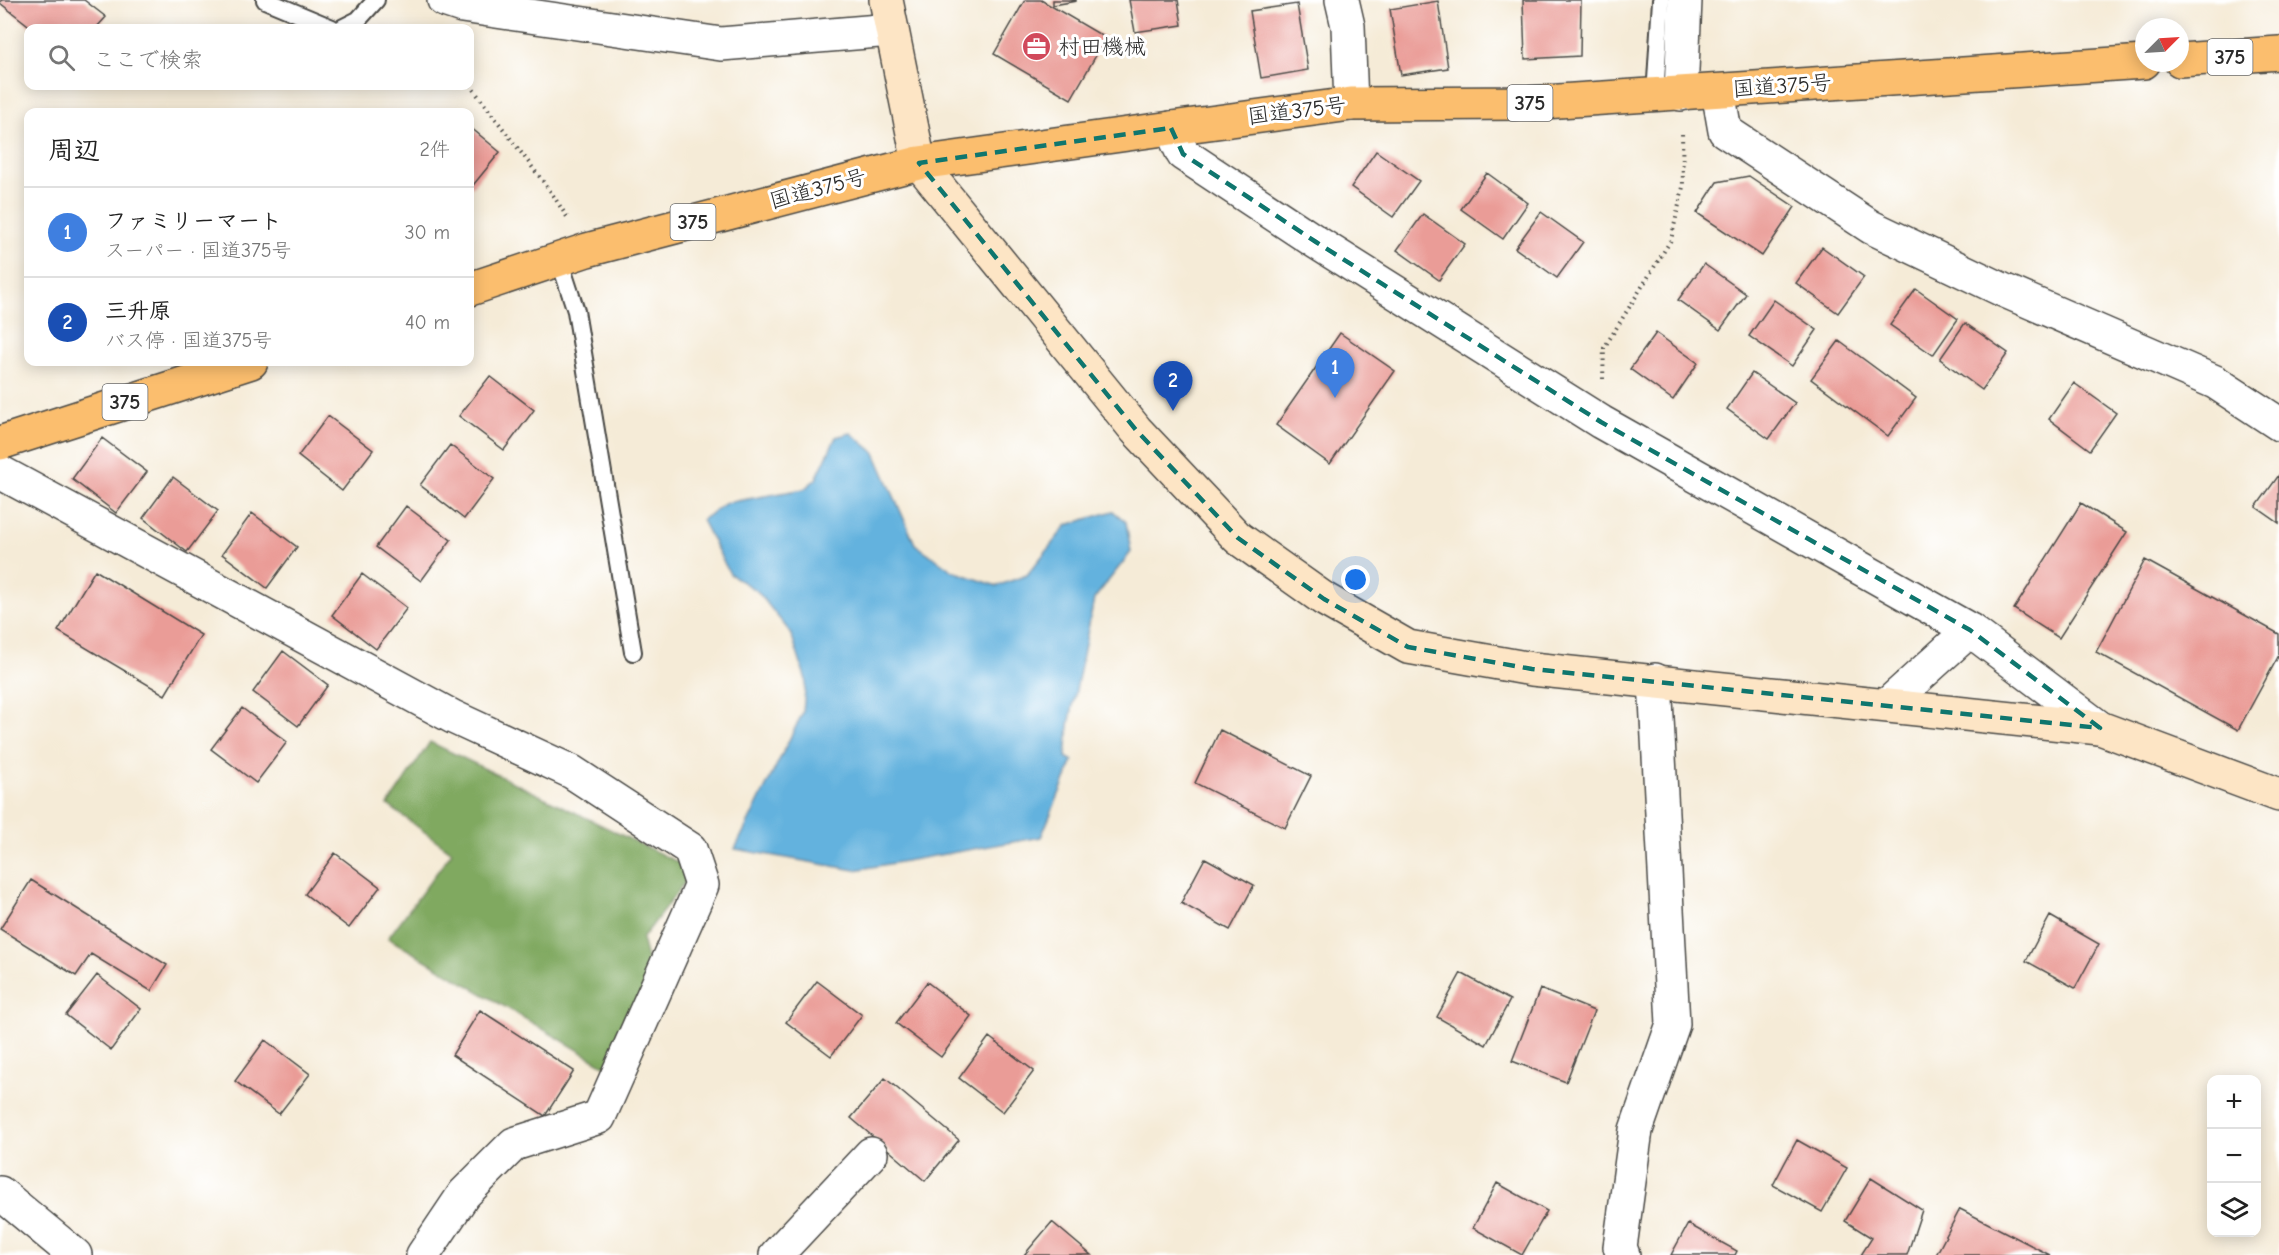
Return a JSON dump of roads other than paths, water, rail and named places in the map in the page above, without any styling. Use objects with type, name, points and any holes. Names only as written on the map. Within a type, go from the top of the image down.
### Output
[{"type":"highway","name":"375","points":[[2189,59],[2279,53]]},
{"type":"highway","name":"国道375号","points":[[474,288],[573,255],[919,163],[1171,128],[1350,104],[1529,103],[2135,63]]},
{"type":"highway","name":"375","points":[[0,443],[239,366]]},
{"type":"street","points":[[444,0],[462,6],[721,44],[889,15],[919,163],[1136,430],[1238,538],[1324,599],[1408,647],[1532,669],[2100,728],[2279,795]]},
{"type":"street","points":[[1342,0],[1348,26],[1350,104]]},
{"type":"street","points":[[1668,95],[1685,0]]},
{"type":"street","points":[[1718,91],[1725,131],[1871,227],[2003,290],[2215,382],[2279,424]]},
{"type":"street","points":[[1171,128],[1183,154],[1316,242],[1601,422],[1970,630],[2100,728]]},
{"type":"street","points":[[0,472],[453,717],[572,772],[690,849],[702,885],[599,1117],[514,1144],[464,1194],[423,1255]]},
{"type":"street","points":[[1887,705],[1970,630]]},
{"type":"street","points":[[1623,1255],[1620,1247],[1636,1130],[1673,1024],[1655,680]]},
{"type":"street","points":[[776,1255],[871,1154]]},
{"type":"street","points":[[0,1192],[75,1255]]},
{"type":"lane","points":[[265,0],[322,24]]},
{"type":"lane","points":[[350,24],[358,20],[376,0]]},
{"type":"lane","points":[[1660,0],[1668,95]]},
{"type":"lane","points":[[573,255],[576,311],[633,652]]},
{"type":"water","points":[[851,433],[875,453],[915,544],[953,571],[997,586],[1027,575],[1067,525],[1113,511],[1126,522],[1131,552],[1094,599],[1069,725],[1066,757],[1073,761],[1041,837],[855,870],[735,849],[803,712],[806,680],[791,633],[757,591],[730,574],[702,520],[726,503],[804,489],[816,479],[836,437]]},
{"type":"place","name":"村田機械","points":[[1037,47]]},
{"type":"place","name":"ファミリーマート","points":[[1335,398]]},
{"type":"place","name":"三升原","points":[[1173,411]]}]
